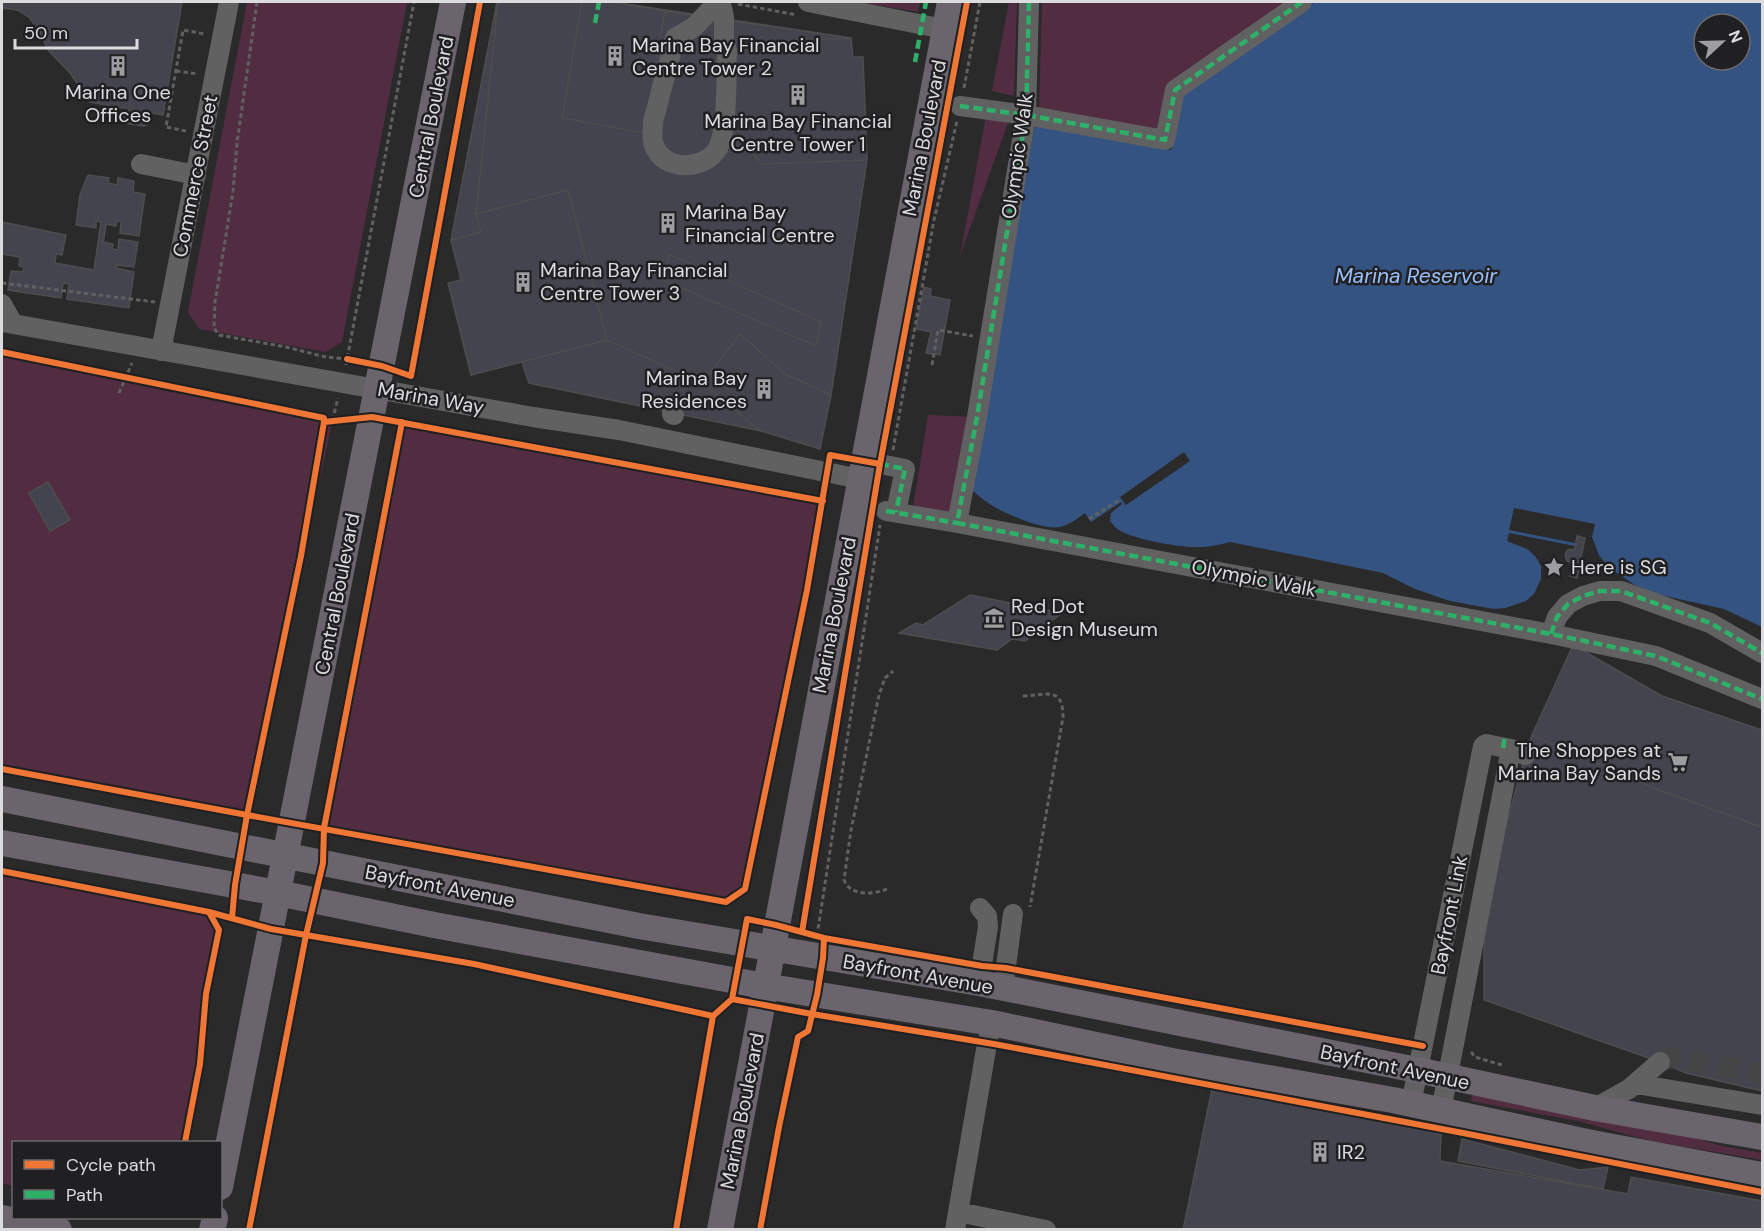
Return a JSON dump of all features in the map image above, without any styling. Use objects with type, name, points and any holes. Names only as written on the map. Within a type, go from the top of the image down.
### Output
[{"type":"main road","name":"Central Boulevard","points":[[222,1177],[453,2]]},
{"type":"main road","name":"Marina Boulevard","points":[[720,1230],[771,949],[870,471],[950,2]]},
{"type":"main road","name":"Bayfront Avenue","points":[[2,799],[530,905],[991,986],[1417,1070],[1595,1108],[1762,1137]]},
{"type":"main road","name":"Bayfront Avenue","points":[[2,843],[764,986],[990,1034],[1172,1061],[1411,1104],[1613,1147],[1762,1175]]},
{"type":"main road","points":[[2,1218],[59,1230]]},
{"type":"street","name":"Commerce Street","points":[[161,351],[229,2]]},
{"type":"street","points":[[808,2],[944,29]]},
{"type":"street","name":"Olympic Walk","points":[[957,523],[977,417],[1026,115],[1029,2]]},
{"type":"street","points":[[960,106],[1026,115],[1165,140],[1175,90],[1302,2]]},
{"type":"street","points":[[718,7],[724,17],[724,39],[727,51],[723,134],[717,149],[709,158],[685,165],[668,162],[659,155],[652,136],[653,122],[675,38],[694,27],[718,7]]},
{"type":"street","points":[[141,164],[196,175]]},
{"type":"street","points":[[2,304],[7,322]]},
{"type":"street","name":"Marina Way","points":[[7,322],[533,417],[870,471],[905,469],[891,512]]},
{"type":"street","name":"Olympic Walk","points":[[891,512],[1551,634],[1656,656],[1762,699]]},
{"type":"street","points":[[1551,634],[1557,617],[1568,604],[1582,596],[1600,591],[1621,591],[1710,623],[1762,653]]},
{"type":"street","name":"Bayfront Link","points":[[1411,1104],[1483,746],[1486,744],[1511,747],[1502,822],[1442,1111]]},
{"type":"street","points":[[1463,847],[1481,828],[1502,822]]},
{"type":"street","points":[[980,908],[987,916],[991,986]]},
{"type":"street","points":[[991,986],[1021,913]]},
{"type":"street","points":[[990,1034],[956,1221],[1046,1230]]},
{"type":"street","points":[[1595,1108],[1636,1084],[1660,1062]]},
{"type":"street","points":[[1636,1084],[1762,1105]]},
{"type":"path","points":[[257,2],[237,143],[233,192],[214,302],[214,328],[219,335],[326,357],[347,358]]},
{"type":"path","points":[[324,420],[333,418],[342,382],[414,2]]},
{"type":"path","points":[[411,376],[480,2]]},
{"type":"path","points":[[188,131],[166,127],[183,30],[206,34]]},
{"type":"path","points":[[176,71],[198,74]]},
{"type":"path","points":[[2,283],[156,302]]},
{"type":"path","points":[[932,366],[938,330],[990,338]]},
{"type":"path","points":[[115,375],[138,380]]},
{"type":"path","points":[[324,420],[372,417]]},
{"type":"path","points":[[322,433],[324,420]]},
{"type":"path","points":[[1089,519],[1121,499]]},
{"type":"path","points":[[887,889],[875,894],[855,891],[847,887],[844,880],[879,695],[885,678],[893,671]]},
{"type":"path","points":[[1021,913],[1063,717],[1063,707],[1060,699],[1055,695],[1023,696]]},
{"type":"path","points":[[810,934],[824,938],[823,958]]},
{"type":"shaded area","points":[[247,2],[407,2],[342,342],[326,352],[199,329],[188,312]]},
{"type":"shaded area","points":[[857,2],[920,2],[918,12]]},
{"type":"shaded area","points":[[1009,2],[1017,2],[1014,96],[992,91]]},
{"type":"shaded area","points":[[1042,2],[1289,2],[1167,85],[1159,132],[1039,109]]},
{"type":"shaded area","points":[[986,116],[1009,120],[960,256]]},
{"type":"shaded area","points":[[2,350],[333,418],[247,815],[2,771]]},
{"type":"shaded area","points":[[928,415],[977,417],[957,523],[913,507]]},
{"type":"shaded area","points":[[402,422],[823,499],[745,889],[726,902],[324,828]]},
{"type":"shaded area","points":[[2,874],[209,914],[216,930],[204,990],[198,1050],[182,1141],[12,1141],[12,1186],[2,1183]]},
{"type":"shaded area","points":[[1472,1094],[1671,1131],[1722,1146],[1762,1153],[1762,1160],[1651,1141],[1578,1121],[1471,1101]]},
{"type":"water","name":"Marina Reservoir","points":[[1315,2],[1762,2],[1762,627],[1724,609],[1656,594],[1635,585],[1604,562],[1592,537],[1577,534],[1575,546],[1509,533],[1507,541],[1527,549],[1535,556],[1541,566],[1541,579],[1534,594],[1526,601],[1494,609],[1450,601],[1415,589],[1383,573],[1230,542],[1198,547],[1153,541],[1130,535],[1116,528],[1110,521],[1111,513],[1122,504],[1121,502],[1091,522],[1085,513],[1060,527],[1045,526],[1000,510],[967,487],[1035,124],[1171,150],[1182,94]]},
{"type":"pier","points":[[1184,452],[1190,461],[1126,505],[1120,497]]},
{"type":"pier","points":[[1514,508],[1595,524],[1592,537],[1577,534],[1575,543],[1509,530]]},
{"type":"building","name":"Marina One Offices","points":[[2,2],[182,2],[163,115],[132,109],[132,113],[147,118],[147,125],[124,123],[121,120],[122,116],[129,109],[90,102],[70,73],[48,50],[29,17],[18,10],[2,8]]},
{"type":"building","name":"Marina Bay Financial Centre","points":[[497,2],[582,2],[562,118],[644,133],[665,11],[851,38],[729,42],[734,133],[762,164],[867,160],[831,395],[785,374],[740,334],[702,383],[761,431],[529,383],[522,362],[607,340],[568,190],[476,214],[481,232],[451,240]]},
{"type":"building","name":"Marina Bay Financial Centre","points":[[498,2],[613,2],[851,38],[853,57],[863,57],[867,160],[831,395],[820,449],[761,431],[702,383],[607,340],[471,375],[448,283],[461,280],[451,240],[481,232],[476,214]]},
{"type":"building","name":"Marina Bay Financial Centre Tower 2","points":[[582,2],[612,2],[665,11],[644,133],[562,118]]},
{"type":"building","name":"Marina Bay Financial Centre Tower 1","points":[[851,38],[853,57],[863,57],[867,160],[762,164],[734,133],[729,42]]},
{"type":"building","points":[[88,175],[109,178],[108,183],[117,185],[118,178],[134,181],[133,192],[145,194],[139,236],[120,233],[121,222],[117,221],[116,226],[106,224],[103,242],[113,244],[112,249],[118,250],[119,239],[138,242],[134,267],[117,265],[116,268],[134,272],[129,308],[67,299],[69,284],[63,283],[61,298],[8,290],[11,271],[23,272],[24,267],[19,266],[20,257],[2,254],[2,222],[66,235],[62,255],[56,254],[55,263],[94,270],[101,222],[96,221],[96,228],[76,225],[80,195]]},
{"type":"building","name":"Marina Bay Financial Centre Tower 3","points":[[568,190],[607,340],[471,375],[448,283],[461,280],[451,240],[481,232],[476,214]]},
{"type":"building","points":[[669,254],[821,322],[816,346],[663,280]]},
{"type":"building","points":[[924,287],[931,289],[930,296],[950,300],[940,355],[926,353],[931,332],[916,329]]},
{"type":"building","name":"Marina Bay Residences","points":[[740,334],[785,374],[831,395],[820,449],[761,431],[702,383]]},
{"type":"building","points":[[48,482],[70,520],[50,531],[29,493]]},
{"type":"building","points":[[1577,536],[1585,538],[1577,578],[1570,576],[1572,563],[1567,561],[1565,554],[1568,550],[1575,549]]},
{"type":"building","name":"Red Dot Design Museum","points":[[970,595],[1062,613],[1025,641],[1012,639],[997,650],[899,633],[916,623],[923,625]]},
{"type":"building","name":"The Shoppes at Marina Bay Sands","points":[[1573,645],[1662,696],[1762,730],[1762,827],[1656,789],[1532,735]]},
{"type":"building","points":[[1532,735],[1656,789],[1762,827],[1762,1091],[1686,1073],[1484,1000],[1484,929],[1492,878]]},
{"type":"building","name":"IR2","points":[[1212,1089],[1441,1134],[1440,1161],[1628,1194],[1631,1177],[1762,1201],[1762,1230],[1183,1230]]},
{"type":"building","points":[[1462,1139],[1580,1170],[1608,1167],[1603,1189],[1458,1161]]},
{"type":"tunnel","points":[[1660,1062],[1670,1058],[1762,1073]]},
{"type":"marked path","points":[[595,23],[599,2]]},
{"type":"marked path","points":[[915,62],[926,2]]},
{"type":"marked path","points":[[1029,2],[1026,115],[977,417],[957,523],[1551,634],[1656,656],[1762,699]]},
{"type":"marked path","points":[[960,106],[1026,115],[1165,140],[1175,90],[1302,2]]},
{"type":"marked path","points":[[880,464],[905,469],[896,512]]},
{"type":"marked path","points":[[886,511],[957,523]]},
{"type":"marked path","points":[[1551,634],[1557,617],[1568,604],[1600,591],[1621,591],[1710,623],[1762,653]]},
{"type":"marked path","points":[[1503,748],[1505,735]]},
{"type":"cycle path","points":[[347,359],[382,366],[411,376],[480,2]]},
{"type":"cycle path","points":[[802,932],[880,464],[967,2]]},
{"type":"cycle path","points":[[2,352],[324,418],[324,422]]},
{"type":"cycle path","points":[[324,422],[372,417],[823,501]]},
{"type":"cycle path","points":[[2,769],[247,815],[301,556],[324,422]]},
{"type":"cycle path","points":[[249,1230],[306,935],[323,863],[324,828],[402,422]]},
{"type":"cycle path","points":[[232,918],[247,815],[726,902],[745,889],[807,590],[830,455],[880,464]]},
{"type":"cycle path","points":[[2,871],[209,912],[219,930],[206,994],[200,1064],[185,1141]]},
{"type":"cycle path","points":[[209,912],[271,929],[474,964],[713,1016]]},
{"type":"cycle path","points":[[1423,1046],[1006,968],[982,966],[824,938],[747,919],[732,999],[994,1044],[1762,1192]]},
{"type":"cycle path","points":[[760,1230],[798,1037],[808,1031],[817,995],[824,938]]},
{"type":"cycle path","points":[[676,1230],[713,1016],[732,999]]},
{"type":"place","name":"Marina Bay Financial Centre Tower 2","points":[[615,56]]},
{"type":"place","name":"Marina One Offices","points":[[118,66]]},
{"type":"place","name":"Marina Bay Financial Centre Tower 1","points":[[798,95]]},
{"type":"place","name":"Marina Bay Financial Centre","points":[[668,223]]},
{"type":"place","name":"Marina Bay Financial Centre Tower 3","points":[[523,282]]},
{"type":"place","name":"Marina Bay Residences","points":[[764,389]]},
{"type":"place","name":"Here is SG","points":[[1554,567]]},
{"type":"place","name":"Red Dot Design Museum","points":[[994,618]]},
{"type":"place","name":"The Shoppes at Marina Bay Sands","points":[[1678,762]]},
{"type":"place","name":"IR2","points":[[1320,1152]]}]
